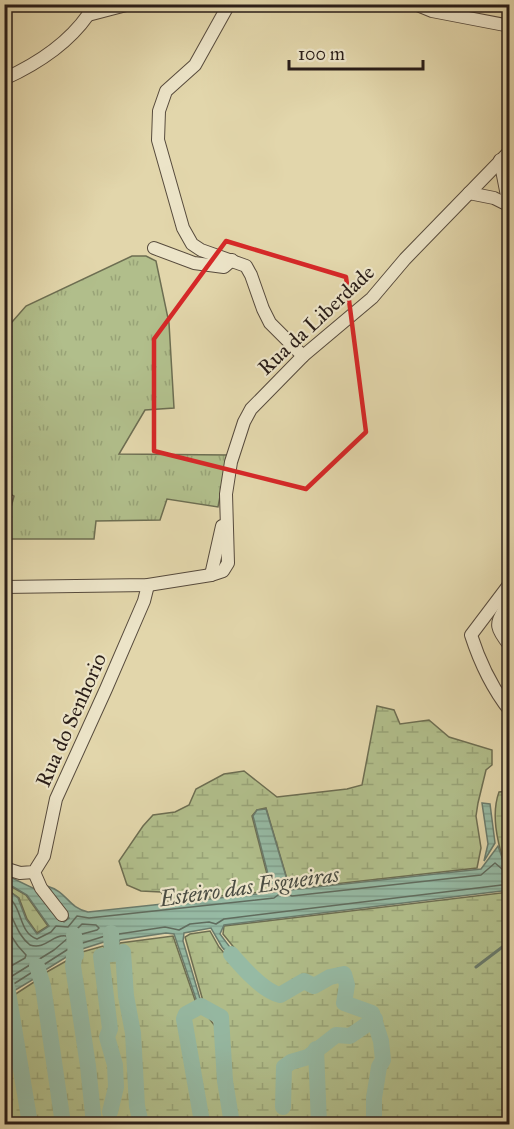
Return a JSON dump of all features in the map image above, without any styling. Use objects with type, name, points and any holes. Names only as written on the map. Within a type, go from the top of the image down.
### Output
[{"type":"street","points":[[4,79],[36,63],[58,47],[79,27],[87,10],[130,4]]},
{"type":"street","points":[[229,4],[195,64],[166,91],[159,111],[158,140],[183,228],[192,244],[201,250],[246,266],[270,323],[303,356]]},
{"type":"street","points":[[415,4],[432,11],[510,26]]},
{"type":"street","points":[[505,155],[509,206]]},
{"type":"street","name":"Rua da Liberdade","points":[[4,587],[148,585],[223,571],[227,567],[226,494],[231,462],[244,422],[251,410],[303,356],[372,298],[405,259],[505,155]]},
{"type":"street","points":[[469,193],[494,198],[509,206]]},
{"type":"street","points":[[154,248],[194,263],[224,267],[232,260]]},
{"type":"street","name":"Rua do Senhorio","points":[[34,872],[44,856],[56,799],[144,601],[148,585]]},
{"type":"street","points":[[509,590],[497,623],[498,631],[510,646]]},
{"type":"street","points":[[509,590],[471,635],[493,690],[510,711]]},
{"type":"street","points":[[4,868],[20,873],[34,872],[41,888],[62,915]]},
{"type":"highlighted area","points":[[226,241],[346,277],[366,432],[306,489],[154,451],[154,339]]},
{"type":"green space","points":[[132,256],[146,256],[156,261],[169,323],[174,408],[145,410],[119,454],[228,455],[218,507],[167,499],[160,520],[96,521],[94,539],[5,539],[5,530],[14,496],[5,491],[5,330],[26,306]]},
{"type":"green space","points":[[377,706],[394,710],[400,724],[429,720],[449,737],[492,750],[492,765],[486,770],[476,816],[481,848],[477,868],[290,889],[266,808],[257,810],[252,816],[268,878],[274,891],[167,901],[161,892],[141,891],[127,885],[119,861],[143,826],[153,815],[175,812],[189,805],[196,789],[224,774],[244,771],[277,797],[347,789],[362,785]]},
{"type":"green space","points":[[510,791],[509,864],[504,863],[497,836],[495,809],[499,792]]},
{"type":"green space","points":[[5,883],[26,895],[48,926],[37,933],[27,919],[19,898],[5,888]]},
{"type":"green space","points":[[509,892],[509,1124],[5,1124],[5,1008],[6,1010],[13,1007],[14,995],[34,982],[40,988],[45,986],[45,973],[82,952],[103,946],[113,957],[120,943],[173,936],[196,1003],[180,1017],[180,1024],[197,1012],[205,1013],[215,1026],[223,1022],[222,1013],[203,1001],[185,937],[190,934],[210,931],[219,947],[241,973],[250,971],[249,966],[223,934],[224,926]]},
{"type":"water","points":[[482,803],[490,804],[495,843],[484,861],[488,844]]},
{"type":"water","name":"Esteiro das Esgueiras","points":[[266,809],[290,890],[481,869],[498,846],[504,863],[509,864],[510,890],[224,925],[220,934],[247,970],[242,971],[222,947],[211,928],[184,933],[183,941],[201,1002],[221,1017],[217,1023],[210,1012],[199,1009],[181,1022],[184,1013],[198,1005],[174,934],[166,933],[120,940],[112,954],[107,941],[76,951],[42,972],[43,986],[37,977],[12,992],[11,1008],[5,999],[5,888],[18,898],[26,919],[37,934],[49,926],[27,895],[5,882],[4,874],[35,889],[64,922],[69,918],[47,886],[59,892],[76,907],[88,912],[275,892],[269,878],[253,816],[257,810]]},
{"type":"waterway","points":[[110,1112],[116,1087],[115,1065],[107,1037],[110,1029],[101,956],[112,954],[111,933]]},
{"type":"waterway","points":[[74,935],[76,955],[73,966],[94,1124]]},
{"type":"waterway","points":[[476,967],[510,939]]},
{"type":"waterway","points":[[112,954],[123,952],[126,996],[133,1033],[137,1106],[141,1124]]},
{"type":"waterway","points":[[231,954],[260,984],[280,995],[304,981],[314,986],[330,977],[344,974],[347,985],[344,1003],[372,1013],[381,1041],[383,1060],[379,1067],[374,1098],[374,1124]]},
{"type":"waterway","points":[[37,966],[43,986],[63,1124]]},
{"type":"waterway","points":[[7,986],[30,1124]]},
{"type":"waterway","points":[[201,1006],[221,1017],[225,1081],[232,1124]]},
{"type":"waterway","points":[[199,1007],[186,1014],[184,1019],[202,1122]]},
{"type":"waterway","points":[[283,1107],[284,1067],[291,1062],[308,1057],[336,1035],[350,1036],[375,1019]]},
{"type":"waterway","points":[[316,1049],[319,1124]]}]
